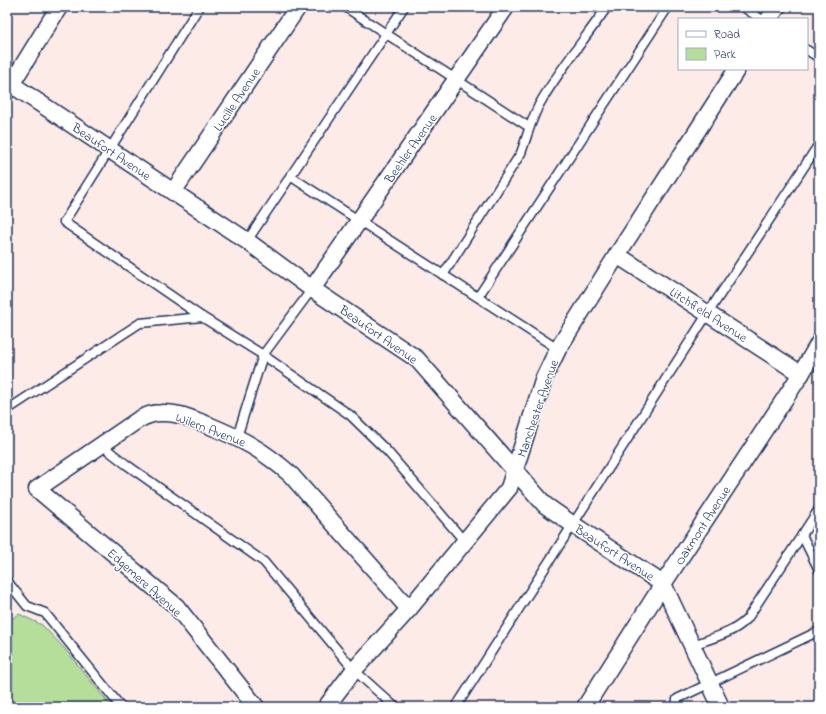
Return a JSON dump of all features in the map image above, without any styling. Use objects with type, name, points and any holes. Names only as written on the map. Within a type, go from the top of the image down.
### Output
[{"type":"street","points":[[9,88],[59,7]]},
{"type":"street","name":"Lucille Avenue","points":[[173,192],[298,7]]},
{"type":"street","name":"Beehler Avenue","points":[[312,289],[457,81],[506,7]]},
{"type":"street","points":[[771,18],[777,7]]},
{"type":"street","name":"Manchester Avenue","points":[[326,707],[354,670],[409,609],[509,488],[544,378],[558,349],[736,70]]},
{"type":"street","name":"Beaufort Avenue","points":[[9,88],[109,149],[247,241],[312,289],[417,359],[545,505],[663,584],[721,707]]},
{"type":"street","name":"Litchfield Avenue","points":[[617,255],[801,374]]},
{"type":"street","name":"Oakmont Avenue","points":[[586,707],[663,584],[801,374],[818,351]]},
{"type":"street","name":"Wilern Avenue","points":[[37,489],[147,415],[160,413],[187,416],[236,437],[270,458],[291,475],[409,609]]},
{"type":"street","name":"Edgemere Avenue","points":[[37,489],[176,606],[256,707]]},
{"type":"lane","points":[[200,7],[64,222],[202,317],[350,415],[387,451],[465,542]]},
{"type":"lane","points":[[345,7],[529,127]]},
{"type":"lane","points":[[247,241],[404,7]]},
{"type":"lane","points":[[443,275],[521,153],[527,138],[529,127],[543,99],[607,7]]},
{"type":"lane","points":[[478,297],[668,7]]},
{"type":"lane","points":[[743,7],[760,18]]},
{"type":"lane","points":[[808,51],[819,58]]},
{"type":"lane","points":[[456,707],[708,313],[819,144]]},
{"type":"lane","points":[[290,176],[558,349]]},
{"type":"lane","points":[[236,437],[263,356],[312,289]]},
{"type":"lane","points":[[7,410],[140,323],[202,317]]},
{"type":"lane","points":[[104,444],[109,451],[127,465],[264,562],[354,670],[395,707]]},
{"type":"lane","points":[[692,645],[725,634],[740,626],[747,618],[819,509]]},
{"type":"lane","points":[[802,535],[819,570]]},
{"type":"lane","points":[[7,581],[27,606],[45,613],[120,707]]},
{"type":"lane","points":[[676,707],[677,699],[819,631]]},
{"type":"green space","points":[[19,614],[42,625],[65,649],[112,707],[7,707],[7,622]]}]
